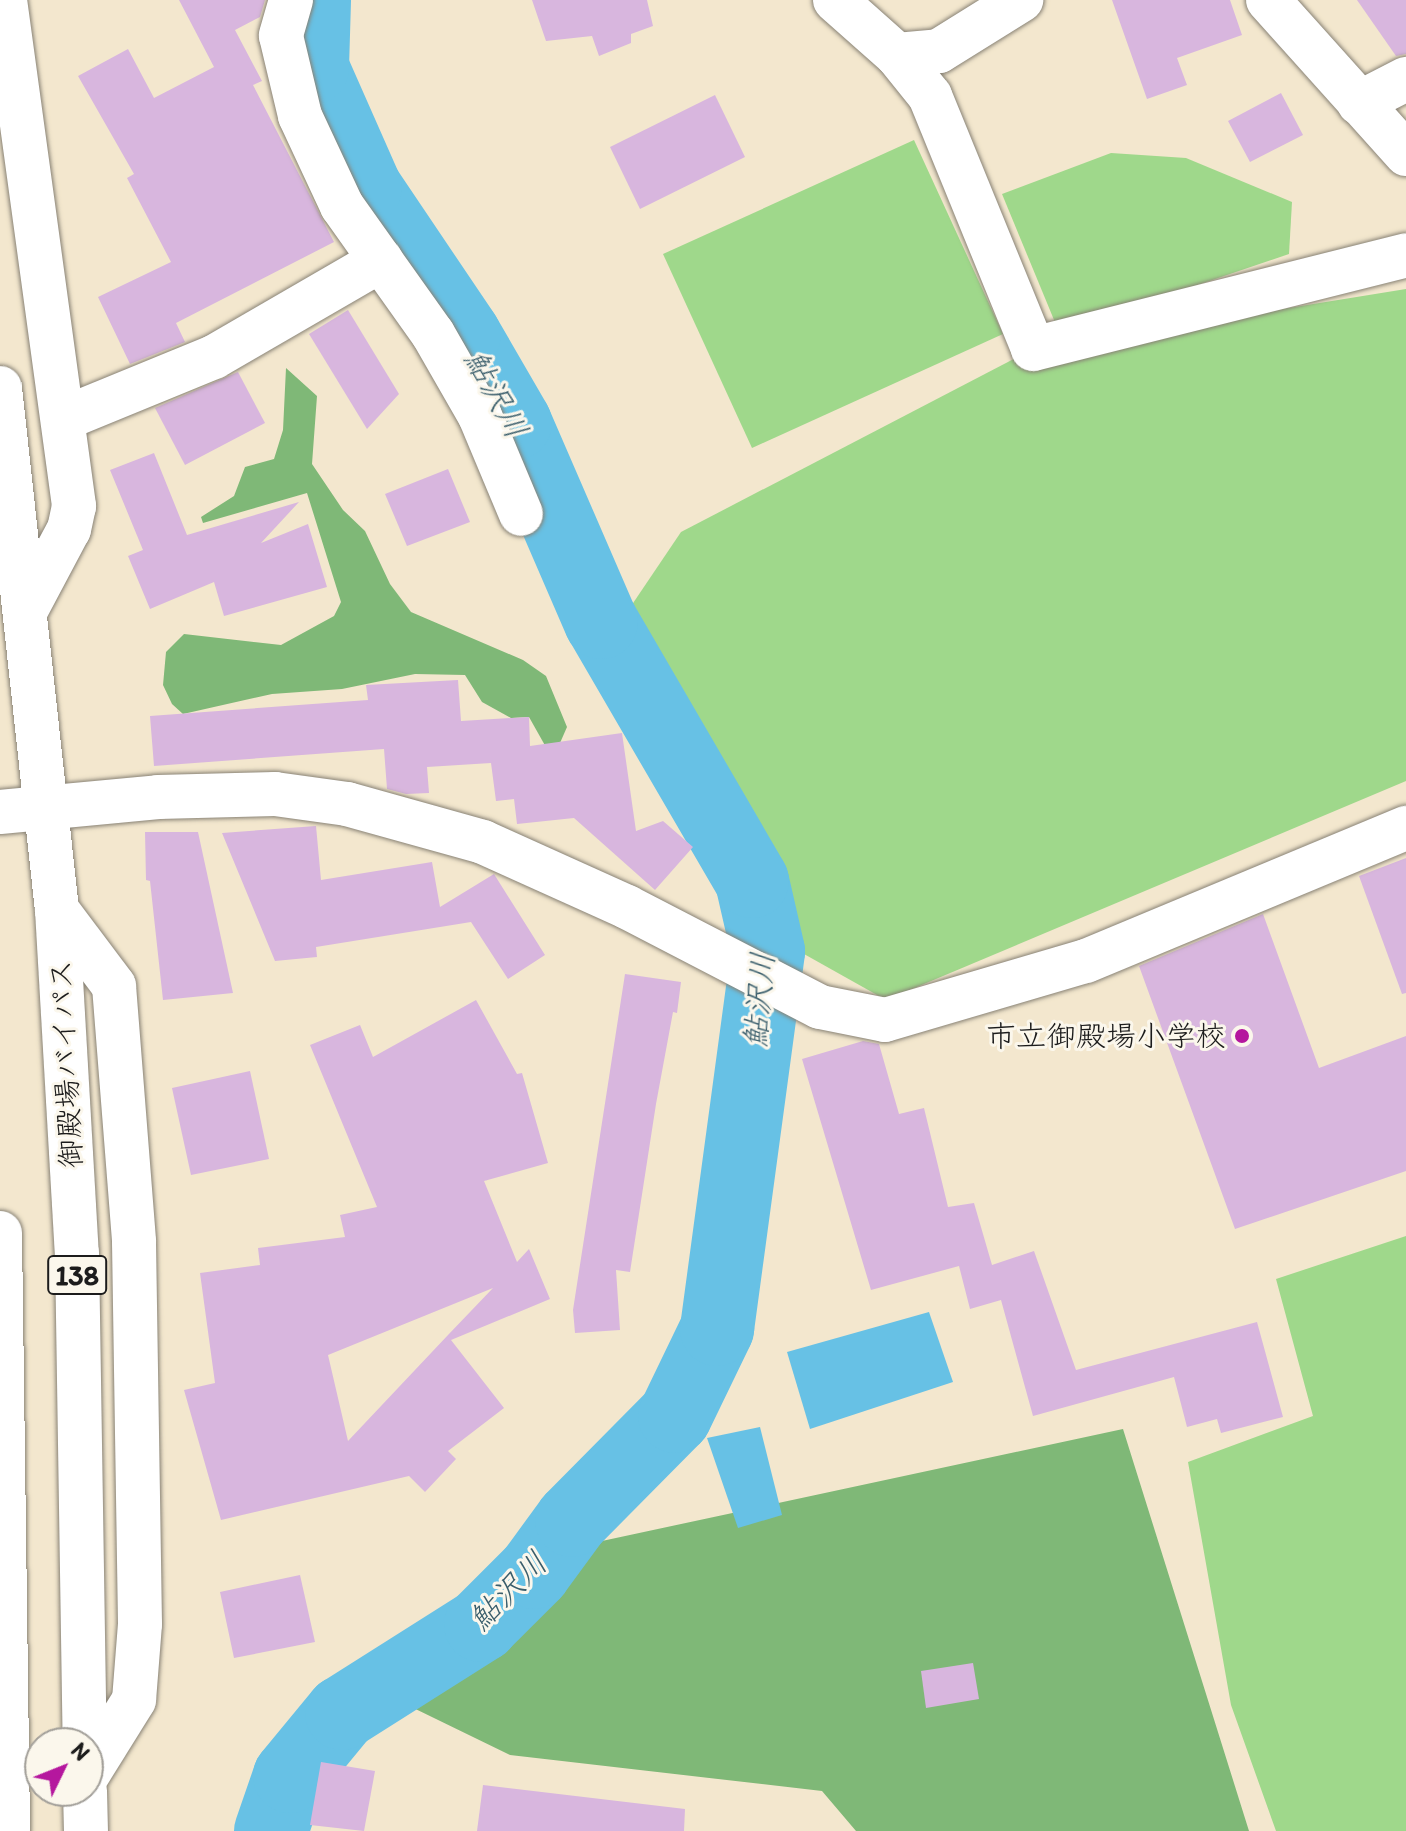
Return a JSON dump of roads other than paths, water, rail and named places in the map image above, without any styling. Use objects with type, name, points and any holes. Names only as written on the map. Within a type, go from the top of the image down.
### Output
[{"type":"main road","points":[[5,0],[65,418],[74,506],[69,529],[27,608]]},
{"type":"main road","points":[[291,0],[281,36],[300,116],[342,206],[433,334],[480,416],[521,514]]},
{"type":"main road","points":[[835,0],[897,55],[930,96],[1033,349],[1406,255]]},
{"type":"main road","points":[[897,55],[939,51],[1021,0]]},
{"type":"main road","points":[[1268,0],[1406,154]]},
{"type":"main road","points":[[1359,103],[1406,79]]},
{"type":"main road","points":[[65,418],[214,357],[381,260]]},
{"type":"main road","name":"御殿場バイパス","points":[[0,388],[49,807],[57,910],[77,1253],[85,1727]]},
{"type":"main road","points":[[0,812],[275,794],[347,804],[483,842],[730,960],[820,1007],[885,1020],[1086,961],[1406,828]]},
{"type":"main road","points":[[57,910],[114,986],[134,1242],[140,1624],[134,1700],[104,1748]]},
{"type":"main road","points":[[0,1233],[8,1831]]},
{"type":"main road","points":[[85,1807],[86,1831]]},
{"type":"water","points":[[929,1312],[953,1382],[810,1429],[787,1352]]},
{"type":"water","points":[[760,1427],[782,1515],[738,1528],[707,1438]]},
{"type":"waterway","name":"鮎沢川","points":[[271,1831],[290,1776],[342,1713],[481,1625],[534,1572],[572,1520],[675,1416],[717,1329],[768,951],[752,881],[601,622],[515,423],[464,335],[365,188],[312,68],[314,0]]},
{"type":"place","name":"市立御殿場小学校","points":[[1242,1036]]}]
